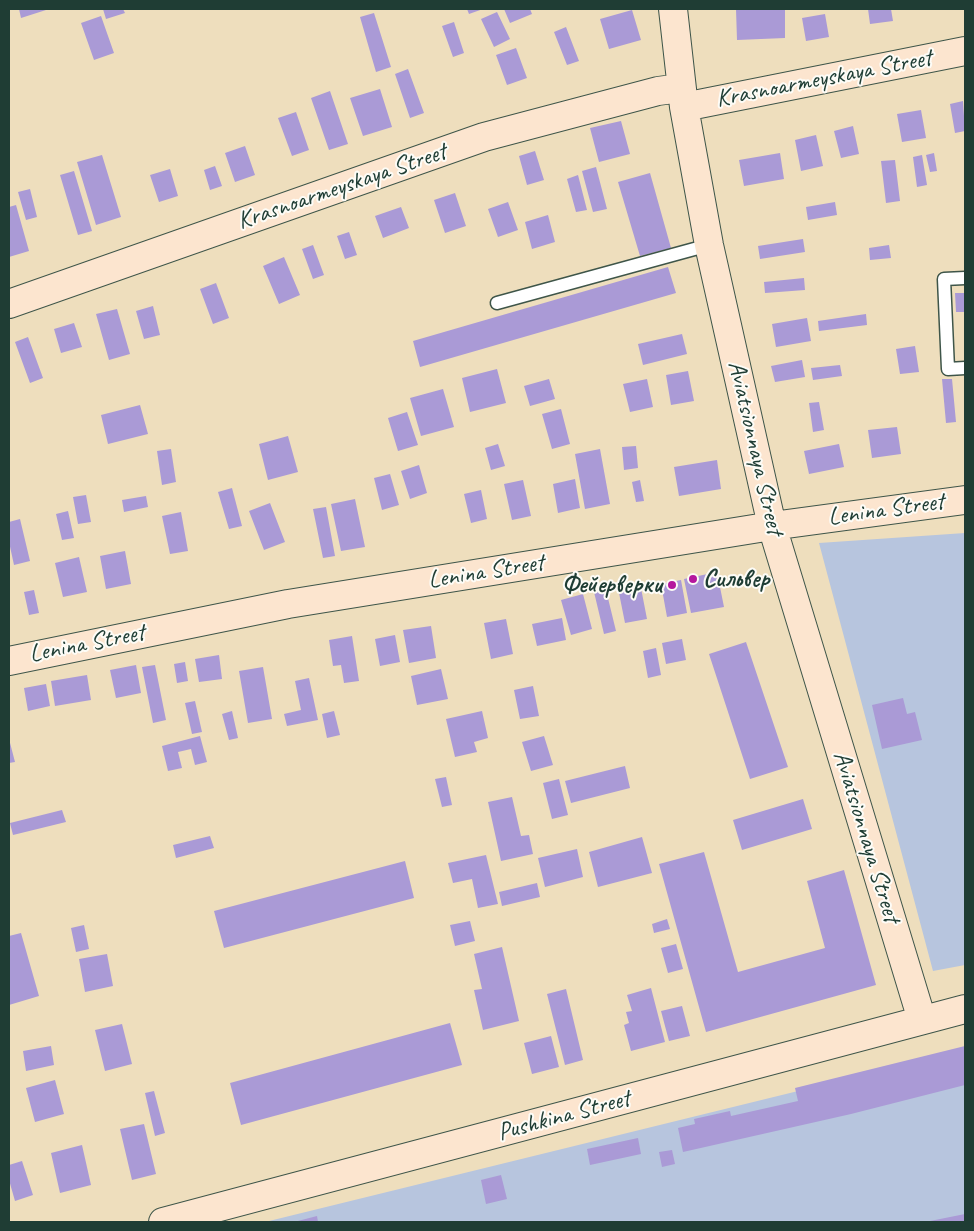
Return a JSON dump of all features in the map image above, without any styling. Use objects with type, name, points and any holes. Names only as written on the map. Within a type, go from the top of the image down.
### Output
[{"type":"street","name":"Aviatsionnaya Street","points":[[673,9],[682,97],[709,245],[772,526],[922,1020]]},
{"type":"street","name":"Krasnoarmeyskaya Street","points":[[9,304],[484,137],[658,91],[682,97],[965,51]]},
{"type":"street","name":"Lenina Street","points":[[9,661],[288,604],[772,526],[965,500]]},
{"type":"street","name":"Pushkina Street","points":[[163,1222],[965,1009]]},
{"type":"lane","points":[[497,303],[709,245]]},
{"type":"lane","points":[[965,278],[944,279],[948,369],[965,368]]},
{"type":"shaded area","points":[[965,533],[965,965],[933,971],[819,543]]},
{"type":"shaded area","points":[[965,1050],[965,1222],[265,1222]]},
{"type":"building","points":[[19,9],[45,9],[46,10],[21,18]]},
{"type":"building","points":[[103,9],[123,9],[125,13],[106,19]]},
{"type":"building","points":[[467,9],[483,9],[469,14]]},
{"type":"building","points":[[504,9],[530,9],[532,14],[510,23]]},
{"type":"building","points":[[736,9],[785,9],[785,38],[737,40]]},
{"type":"building","points":[[868,9],[891,9],[893,21],[870,24]]},
{"type":"building","points":[[632,10],[641,40],[609,49],[600,19]]},
{"type":"building","points":[[497,12],[510,39],[494,47],[481,19]]},
{"type":"building","points":[[374,13],[391,67],[376,72],[360,17]]},
{"type":"building","points":[[825,14],[829,37],[806,41],[802,18]]},
{"type":"building","points":[[101,16],[114,53],[94,60],[81,23]]},
{"type":"building","points":[[454,22],[464,53],[453,57],[442,26]]},
{"type":"building","points":[[566,27],[579,61],[567,65],[554,32]]},
{"type":"building","points":[[516,48],[527,78],[507,85],[496,55]]},
{"type":"building","points":[[408,69],[424,113],[410,118],[395,74]]},
{"type":"building","points":[[380,89],[392,127],[363,136],[350,98]]},
{"type":"building","points":[[330,91],[348,144],[329,150],[311,98]]},
{"type":"building","points":[[963,101],[965,131],[955,133],[950,104]]},
{"type":"building","points":[[921,110],[926,138],[902,142],[897,114]]},
{"type":"building","points":[[296,112],[309,150],[292,156],[278,118]]},
{"type":"building","points":[[621,121],[630,154],[599,162],[590,128]]},
{"type":"building","points":[[853,126],[859,154],[841,158],[834,131]]},
{"type":"building","points":[[816,135],[823,166],[801,171],[795,140]]},
{"type":"building","points":[[245,146],[255,175],[235,182],[225,153]]},
{"type":"building","points":[[535,151],[544,180],[527,185],[519,156]]},
{"type":"building","points":[[780,153],[784,179],[744,186],[739,160]]},
{"type":"building","points":[[934,153],[937,171],[930,172],[926,155]]},
{"type":"building","points":[[102,155],[121,217],[96,225],[77,162]]},
{"type":"building","points":[[922,155],[927,185],[917,187],[913,157]]},
{"type":"building","points":[[895,160],[900,201],[886,203],[881,161]]},
{"type":"building","points":[[215,166],[222,186],[210,190],[204,170]]},
{"type":"building","points":[[596,167],[607,209],[593,212],[582,171]]},
{"type":"building","points":[[170,169],[178,196],[159,202],[150,175]]},
{"type":"building","points":[[74,171],[92,231],[78,235],[60,175]]},
{"type":"building","points":[[650,173],[671,248],[640,256],[618,182]]},
{"type":"building","points":[[578,175],[587,210],[576,212],[567,179]]},
{"type":"building","points":[[30,189],[37,217],[26,220],[18,192]]},
{"type":"building","points":[[455,193],[466,226],[445,233],[434,200]]},
{"type":"building","points":[[508,202],[518,230],[498,237],[488,209]]},
{"type":"building","points":[[835,202],[837,215],[808,220],[806,207]]},
{"type":"building","points":[[16,205],[29,251],[9,257],[9,207]]},
{"type":"building","points":[[401,207],[409,228],[383,238],[375,216]]},
{"type":"building","points":[[548,215],[555,242],[532,249],[525,222]]},
{"type":"building","points":[[349,232],[357,255],[345,259],[337,236]]},
{"type":"building","points":[[803,239],[805,252],[760,259],[758,246]]},
{"type":"building","points":[[313,245],[324,275],[313,279],[302,249]]},
{"type":"building","points":[[889,245],[891,258],[870,260],[869,248]]},
{"type":"building","points":[[284,257],[300,295],[279,304],[263,266]]},
{"type":"building","points":[[668,267],[676,293],[420,367],[413,341]]},
{"type":"building","points":[[804,278],[805,290],[765,293],[764,282]]},
{"type":"building","points":[[216,283],[229,318],[213,324],[200,289]]},
{"type":"building","points":[[955,293],[965,293],[965,312],[956,312]]},
{"type":"building","points":[[153,306],[160,335],[144,339],[136,311]]},
{"type":"building","points":[[117,309],[130,354],[109,360],[96,314]]},
{"type":"building","points":[[866,314],[867,325],[819,331],[818,321]]},
{"type":"building","points":[[807,318],[811,341],[776,347],[772,324]]},
{"type":"building","points":[[74,323],[82,347],[61,353],[54,329]]},
{"type":"building","points":[[682,334],[687,354],[643,365],[638,344]]},
{"type":"building","points":[[28,337],[43,378],[30,383],[15,342]]},
{"type":"building","points":[[915,346],[919,372],[900,374],[896,349]]},
{"type":"building","points":[[802,360],[805,377],[775,382],[771,366]]},
{"type":"building","points":[[840,365],[842,376],[813,380],[811,368]]},
{"type":"building","points":[[497,369],[506,403],[470,412],[462,378]]},
{"type":"building","points":[[688,371],[694,401],[671,405],[666,375]]},
{"type":"building","points":[[549,379],[555,399],[530,406],[524,386]]},
{"type":"building","points":[[647,379],[653,407],[630,412],[623,384]]},
{"type":"building","points":[[942,379],[952,379],[956,422],[946,423]]},
{"type":"building","points":[[443,389],[454,427],[421,436],[410,398]]},
{"type":"building","points":[[819,402],[824,430],[813,432],[809,403]]},
{"type":"building","points":[[140,405],[148,434],[108,444],[101,415]]},
{"type":"building","points":[[561,409],[570,444],[552,449],[542,414]]},
{"type":"building","points":[[407,412],[418,445],[398,451],[388,418]]},
{"type":"building","points":[[897,427],[901,454],[872,458],[868,430]]},
{"type":"building","points":[[288,436],[298,472],[268,480],[259,444]]},
{"type":"building","points":[[498,444],[505,466],[491,470],[485,448]]},
{"type":"building","points":[[839,444],[844,467],[809,474],[804,451]]},
{"type":"building","points":[[636,446],[638,468],[624,470],[622,447]]},
{"type":"building","points":[[171,449],[176,482],[162,485],[157,451]]},
{"type":"building","points":[[600,449],[610,504],[585,509],[575,454]]},
{"type":"building","points":[[717,460],[721,489],[679,496],[674,467]]},
{"type":"building","points":[[419,465],[427,493],[410,499],[401,471]]},
{"type":"building","points":[[390,474],[399,505],[382,510],[374,478]]},
{"type":"building","points":[[575,479],[580,508],[558,513],[553,484]]},
{"type":"building","points":[[523,480],[531,516],[512,520],[504,484]]},
{"type":"building","points":[[640,480],[644,501],[636,502],[632,482]]},
{"type":"building","points":[[232,488],[242,526],[229,529],[218,492]]},
{"type":"building","points":[[481,490],[487,519],[471,523],[464,494]]},
{"type":"building","points":[[86,495],[91,522],[78,524],[73,497]]},
{"type":"building","points":[[146,496],[148,507],[124,512],[122,500]]},
{"type":"building","points":[[355,499],[365,547],[341,551],[331,504]]},
{"type":"building","points":[[270,503],[285,542],[264,550],[249,511]]},
{"type":"building","points":[[326,507],[335,556],[323,558],[313,509]]},
{"type":"building","points":[[68,511],[74,538],[62,540],[56,514]]},
{"type":"building","points":[[181,512],[188,551],[170,554],[162,516]]},
{"type":"building","points":[[20,519],[30,561],[14,565],[9,542],[9,522]]},
{"type":"building","points":[[125,551],[131,584],[106,589],[100,556]]},
{"type":"building","points":[[79,557],[87,592],[63,597],[55,563]]},
{"type":"building","points":[[717,572],[724,607],[691,613],[684,579]]},
{"type":"building","points":[[681,580],[687,613],[667,617],[661,584]]},
{"type":"building","points":[[640,583],[647,619],[625,623],[618,588]]},
{"type":"building","points":[[34,590],[39,613],[29,615],[24,592]]},
{"type":"building","points":[[606,590],[616,631],[604,634],[594,592]]},
{"type":"building","points":[[583,594],[592,629],[571,635],[561,600]]},
{"type":"building","points":[[562,618],[566,640],[537,646],[532,624]]},
{"type":"building","points":[[506,619],[513,654],[491,659],[484,623]]},
{"type":"building","points":[[431,626],[436,658],[409,663],[403,630]]},
{"type":"building","points":[[395,635],[400,662],[380,666],[375,639]]},
{"type":"building","points":[[352,636],[359,681],[344,683],[341,665],[333,666],[329,640]]},
{"type":"building","points":[[682,639],[686,660],[666,664],[662,643]]},
{"type":"building","points":[[746,642],[788,767],[750,779],[709,654]]},
{"type":"building","points":[[656,648],[661,675],[648,678],[643,651]]},
{"type":"building","points":[[219,655],[222,679],[199,682],[195,659]]},
{"type":"building","points":[[185,662],[188,681],[177,683],[174,664]]},
{"type":"building","points":[[136,665],[141,693],[116,698],[110,670]]},
{"type":"building","points":[[155,665],[166,720],[153,723],[142,667]]},
{"type":"building","points":[[263,667],[272,719],[248,723],[239,671]]},
{"type":"building","points":[[441,669],[448,699],[417,705],[411,676]]},
{"type":"building","points":[[87,675],[91,700],[55,706],[51,681]]},
{"type":"building","points":[[309,678],[318,720],[287,726],[284,714],[301,710],[295,681]]},
{"type":"building","points":[[46,684],[50,706],[28,711],[24,688]]},
{"type":"building","points":[[533,686],[539,716],[520,719],[514,690]]},
{"type":"building","points":[[903,698],[907,714],[915,712],[922,740],[882,749],[872,705]]},
{"type":"building","points":[[195,701],[202,732],[192,734],[185,703]]},
{"type":"building","points":[[232,711],[238,738],[229,740],[222,714]]},
{"type":"building","points":[[334,711],[340,735],[327,738],[322,714]]},
{"type":"building","points":[[482,711],[488,738],[474,742],[477,752],[455,757],[446,719]]},
{"type":"building","points":[[200,736],[207,762],[195,765],[191,749],[178,752],[182,768],[168,771],[162,746]]},
{"type":"building","points":[[544,736],[553,765],[531,771],[522,742]]},
{"type":"building","points":[[9,739],[15,762],[9,763]]},
{"type":"building","points":[[625,766],[630,788],[571,803],[565,781]]},
{"type":"building","points":[[446,777],[452,805],[442,807],[435,779]]},
{"type":"building","points":[[559,779],[568,815],[552,819],[543,783]]},
{"type":"building","points":[[512,797],[521,836],[529,835],[533,854],[501,861],[488,802]]},
{"type":"building","points":[[803,799],[812,829],[742,850],[733,820]]},
{"type":"building","points":[[62,810],[66,822],[13,835],[10,823]]},
{"type":"building","points":[[210,836],[214,848],[176,858],[173,845]]},
{"type":"building","points":[[642,837],[652,873],[598,887],[589,852]]},
{"type":"building","points":[[577,849],[583,877],[545,887],[538,858]]},
{"type":"building","points":[[704,852],[738,972],[825,948],[807,881],[844,870],[876,985],[706,1032],[659,864]]},
{"type":"building","points":[[486,855],[498,904],[478,908],[472,879],[453,883],[448,863]]},
{"type":"building","points":[[405,861],[414,898],[224,948],[214,911]]},
{"type":"building","points":[[537,883],[540,897],[502,906],[499,892]]},
{"type":"building","points":[[667,919],[670,929],[654,933],[652,924]]},
{"type":"building","points":[[470,921],[475,941],[455,946],[450,925]]},
{"type":"building","points":[[84,925],[89,949],[76,952],[71,928]]},
{"type":"building","points":[[21,933],[39,996],[9,1005],[9,936]]},
{"type":"building","points":[[676,944],[683,969],[668,973],[661,948]]},
{"type":"building","points":[[502,947],[519,1021],[483,1030],[474,990],[482,989],[474,954]]},
{"type":"building","points":[[107,954],[113,986],[85,992],[79,959]]},
{"type":"building","points":[[651,988],[665,1042],[631,1051],[624,1025],[629,1023],[626,1012],[632,1011],[627,995]]},
{"type":"building","points":[[566,989],[583,1060],[565,1065],[547,994]]},
{"type":"building","points":[[682,1006],[690,1036],[669,1041],[661,1011]]},
{"type":"building","points":[[450,1023],[462,1065],[241,1125],[230,1083]]},
{"type":"building","points":[[122,1024],[132,1064],[105,1071],[95,1030]]},
{"type":"building","points":[[551,1036],[559,1067],[532,1074],[524,1043]]},
{"type":"building","points":[[51,1046],[54,1065],[26,1071],[23,1051]]},
{"type":"building","points":[[965,1046],[965,1085],[851,1114],[683,1152],[678,1128],[695,1124],[694,1119],[730,1111],[731,1116],[798,1101],[795,1088]]},
{"type":"building","points":[[55,1080],[64,1114],[35,1122],[26,1088]]},
{"type":"building","points":[[154,1091],[165,1133],[155,1136],[145,1093]]},
{"type":"building","points":[[144,1124],[156,1174],[132,1180],[120,1129]]},
{"type":"building","points":[[638,1138],[641,1154],[590,1165],[587,1149]]},
{"type":"building","points":[[82,1145],[91,1185],[60,1193],[51,1153]]},
{"type":"building","points":[[672,1150],[675,1164],[662,1167],[659,1152]]},
{"type":"building","points":[[22,1161],[33,1195],[15,1201],[9,1180],[9,1165]]},
{"type":"building","points":[[501,1175],[507,1199],[486,1204],[481,1180]]},
{"type":"building","points":[[965,1214],[965,1222],[930,1222],[930,1221]]},
{"type":"building","points":[[317,1216],[318,1222],[294,1222]]},
{"type":"place","name":"Сильвер","points":[[693,579]]},
{"type":"place","name":"Фейерверки","points":[[672,585]]}]
